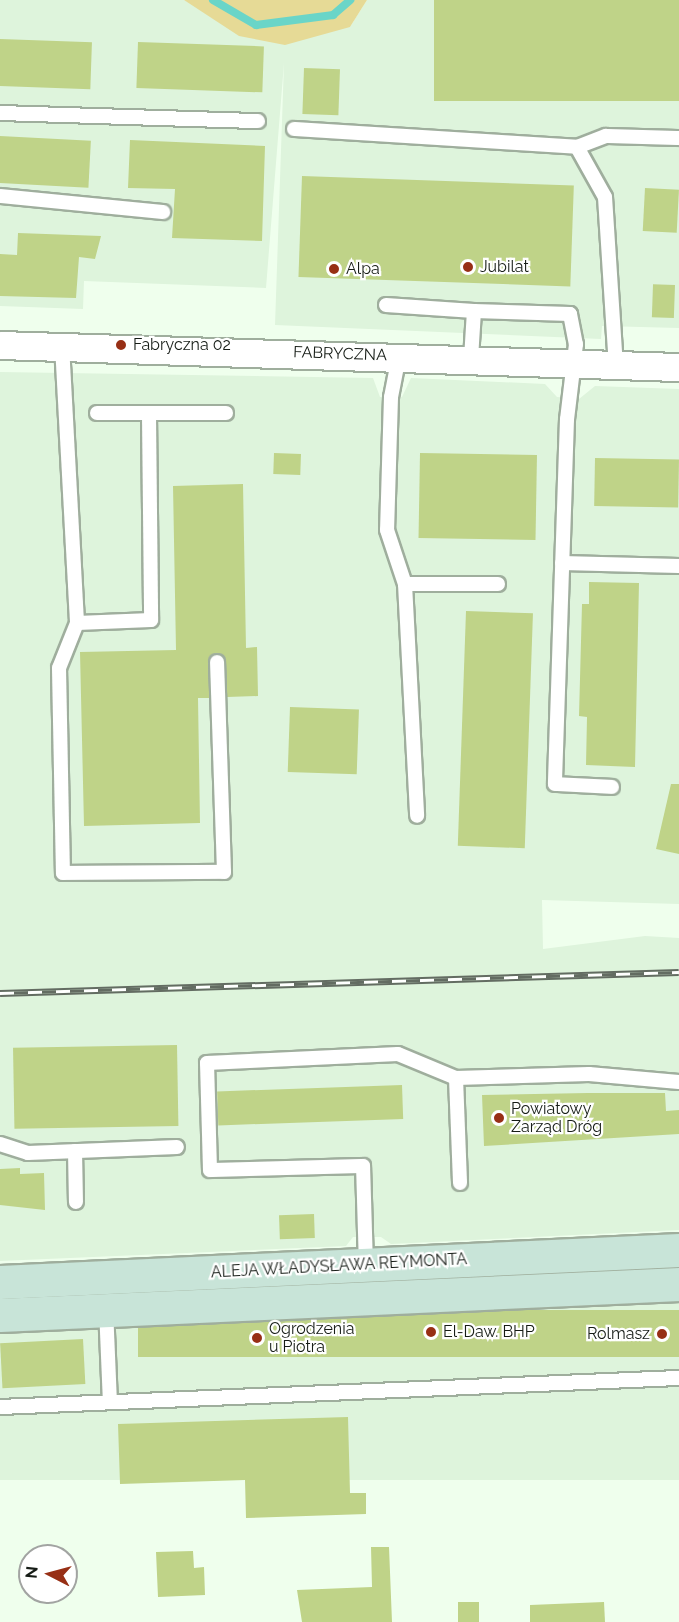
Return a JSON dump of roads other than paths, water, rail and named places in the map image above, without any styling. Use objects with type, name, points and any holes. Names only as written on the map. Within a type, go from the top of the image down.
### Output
[{"type":"street","name":"FABRYCZNA","points":[[0,345],[62,345],[679,367]]},
{"type":"street","name":"ALEJA WŁADYSŁAWA REYMONTA","points":[[0,1282],[679,1250]]},
{"type":"street","name":"ALEJA WŁADYSŁAWA REYMONTA","points":[[0,1315],[679,1284]]},
{"type":"lane","points":[[0,113],[258,121]]},
{"type":"lane","points":[[294,129],[577,147],[606,136],[679,138]]},
{"type":"lane","points":[[577,147],[605,197],[616,365]]},
{"type":"lane","points":[[0,196],[163,212]]},
{"type":"lane","points":[[386,305],[570,314],[575,363],[562,562],[555,784],[612,787]]},
{"type":"lane","points":[[471,359],[474,311]]},
{"type":"lane","points":[[62,345],[77,623],[59,668],[63,873],[224,872],[217,662]]},
{"type":"lane","points":[[399,356],[388,441],[387,530],[405,584],[417,816]]},
{"type":"lane","points":[[97,413],[149,416],[226,413]]},
{"type":"lane","points":[[77,623],[151,620],[149,416]]},
{"type":"lane","points":[[562,562],[679,566]]},
{"type":"lane","points":[[405,584],[498,584]]},
{"type":"lane","points":[[367,1298],[363,1166],[210,1170],[207,1063],[398,1054],[456,1078],[589,1074],[679,1082]]},
{"type":"lane","points":[[456,1078],[460,1183]]},
{"type":"lane","points":[[0,1144],[28,1153],[177,1147]]},
{"type":"lane","points":[[75,1150],[76,1202]]},
{"type":"lane","points":[[105,1277],[110,1402]]},
{"type":"lane","points":[[0,1407],[679,1378]]},
{"type":"waterway","points":[[213,0],[256,25],[333,15],[350,0]]},
{"type":"railway","points":[[0,993],[679,972]]},
{"type":"place","name":"Jubilat","points":[[468,267]]},
{"type":"place","name":"Alpa","points":[[334,269]]},
{"type":"place","name":"Fabryczna 02","points":[[121,345]]},
{"type":"place","name":"Powiatowy Zarząd Dróg","points":[[499,1118]]},
{"type":"place","name":"El-Daw. BHP","points":[[431,1332]]},
{"type":"place","name":"Rolmasz","points":[[662,1334]]},
{"type":"place","name":"Ogrodzenia u Piotra","points":[[257,1338]]}]
